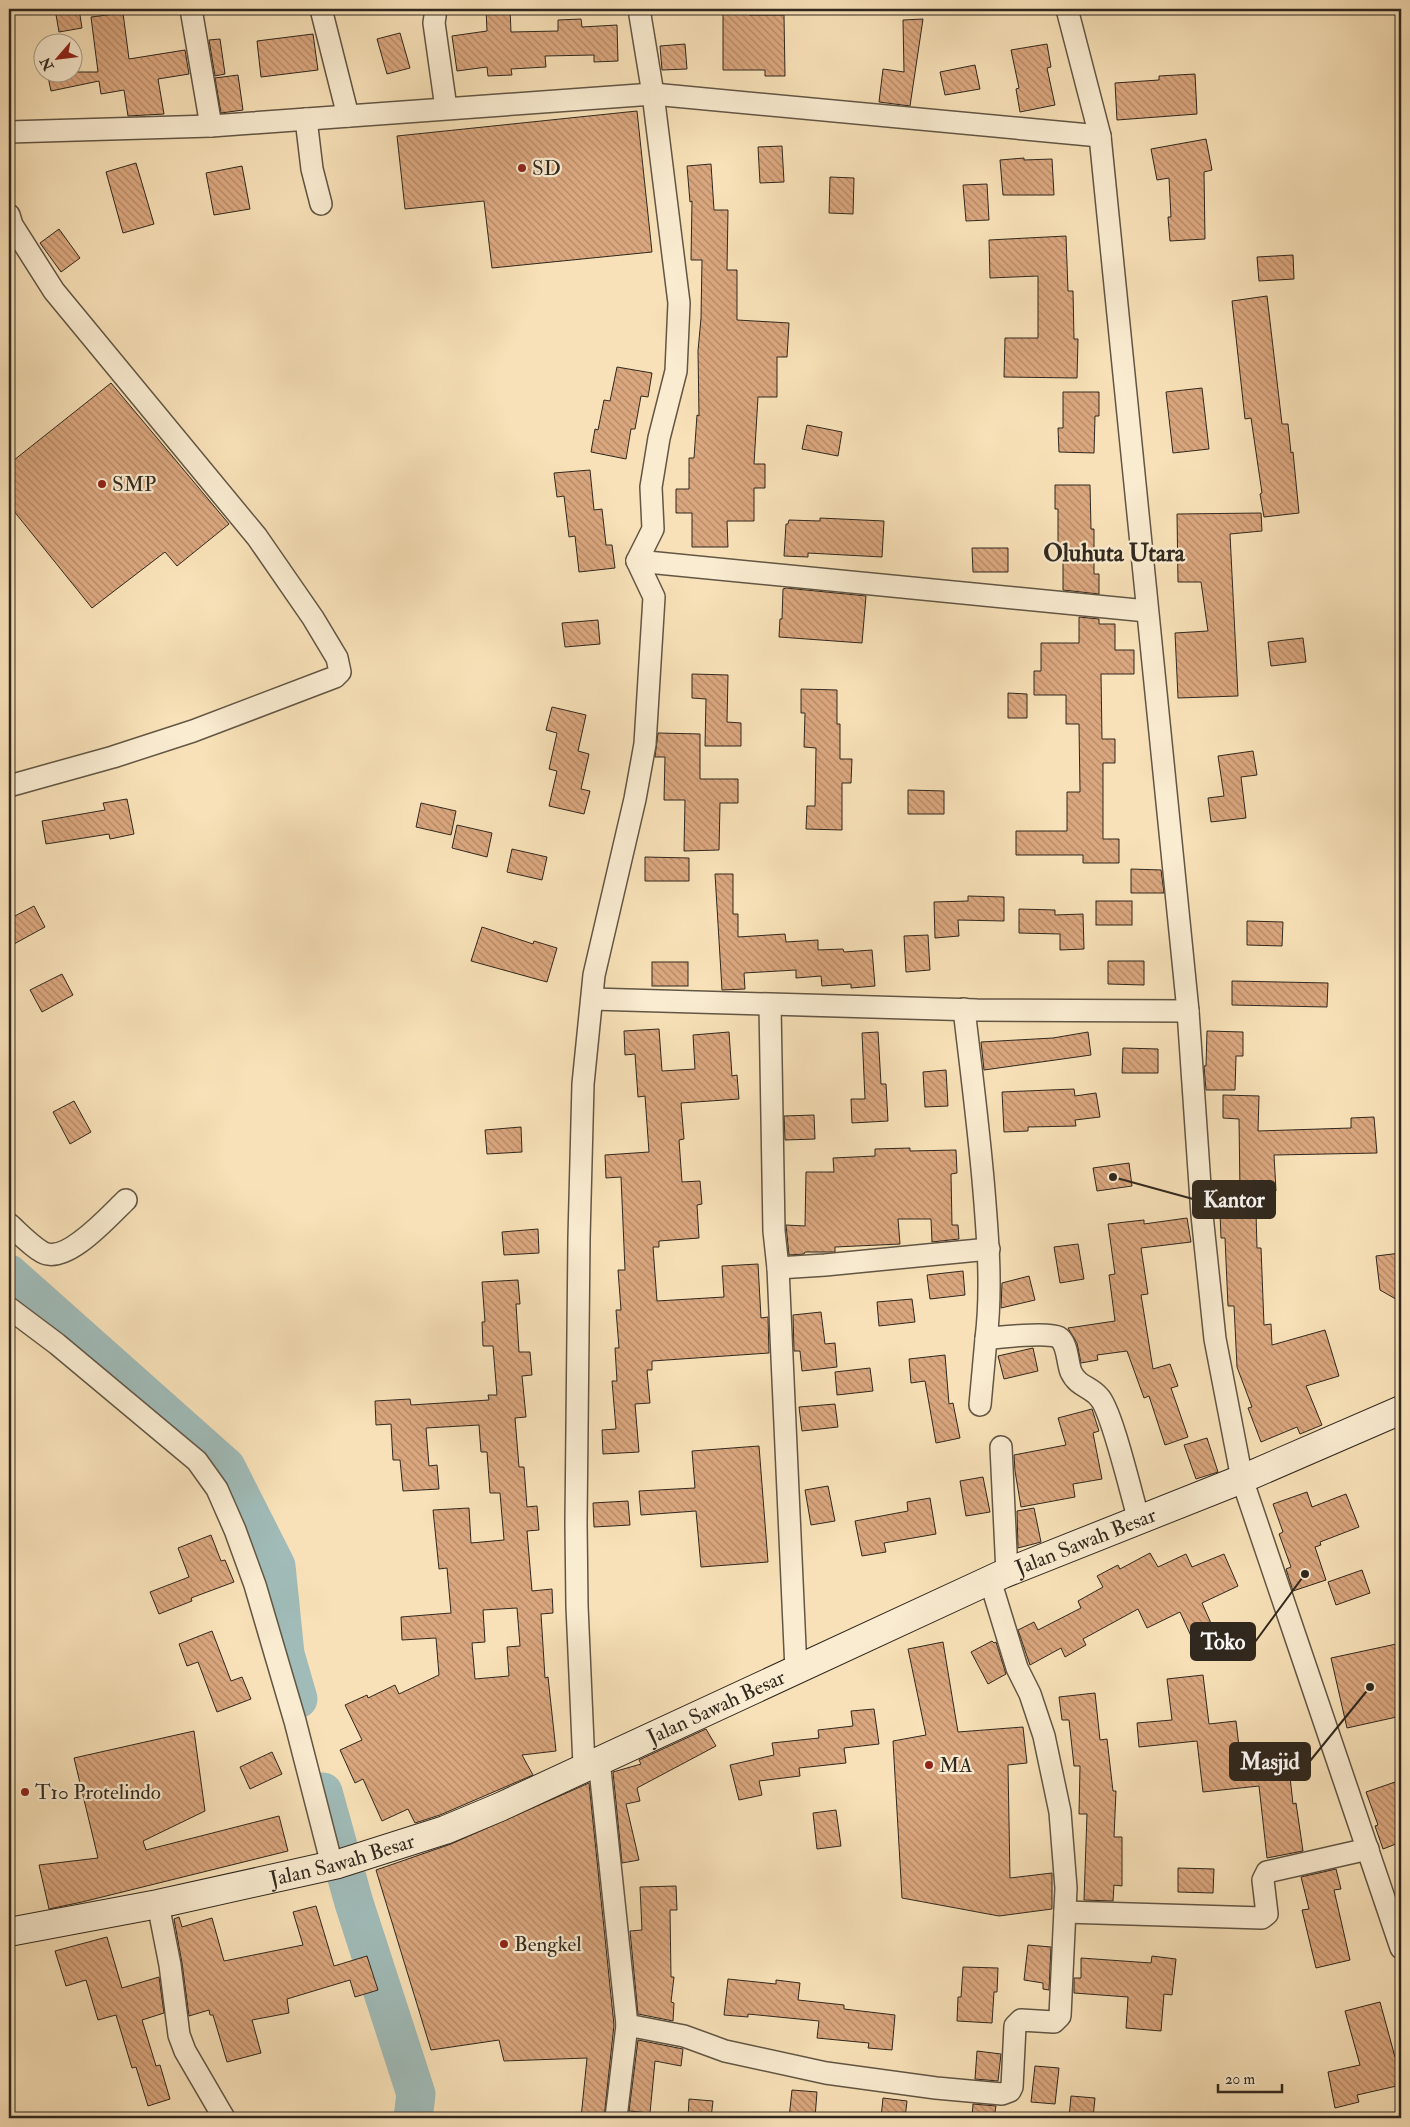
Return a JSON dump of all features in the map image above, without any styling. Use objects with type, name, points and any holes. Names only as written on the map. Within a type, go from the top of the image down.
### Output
[{"type":"main road","name":"Jalan Sawah Besar","points":[[9,1932],[158,1904],[335,1865],[445,1830],[500,1807],[999,1576],[1242,1479],[1401,1410]]},
{"type":"street","points":[[191,9],[211,126]]},
{"type":"street","points":[[322,9],[348,116]]},
{"type":"street","points":[[436,9],[434,24],[446,108]]},
{"type":"street","points":[[637,561],[653,528],[651,487],[659,438],[676,371],[679,303],[653,94],[639,9]]},
{"type":"street","points":[[1067,9],[1100,136],[1188,1011],[1202,1215],[1214,1329],[1242,1479],[1401,1948]]},
{"type":"street","points":[[9,132],[211,126],[653,94],[1100,136]]},
{"type":"street","points":[[306,119],[312,169],[320,204]]},
{"type":"street","points":[[9,215],[12,225],[54,291],[258,537],[318,626],[337,658],[340,672],[335,677],[193,731],[113,757],[9,786]]},
{"type":"street","points":[[637,561],[1147,612]]},
{"type":"street","points":[[616,2118],[627,2025],[592,1763],[577,1606],[579,1238],[583,1084],[592,999],[598,956],[635,800],[645,744],[654,597],[637,561]]},
{"type":"street","points":[[592,999],[964,1009],[1188,1011]]},
{"type":"street","points":[[770,1005],[774,1231],[778,1268],[796,1670]]},
{"type":"street","points":[[964,1009],[980,1140],[989,1249],[988,1322],[980,1405]]},
{"type":"street","points":[[9,1224],[43,1253],[56,1254],[71,1249],[126,1200]]},
{"type":"street","points":[[778,1268],[989,1249]]},
{"type":"street","points":[[10,1310],[57,1344],[198,1461],[217,1489],[235,1530],[254,1585],[295,1721],[335,1865]]},
{"type":"street","points":[[986,1339],[1002,1336],[1055,1335],[1062,1340],[1071,1372],[1079,1383],[1100,1397],[1110,1420],[1139,1520]]},
{"type":"street","points":[[627,2025],[684,2036],[725,2051],[826,2073],[936,2088],[1007,2094],[1012,2087],[1015,2026],[1017,2022],[1021,2020],[1054,2022],[1060,2016],[1066,1888],[1063,1837],[1060,1812],[1044,1736],[1030,1694],[1017,1668],[999,1576],[1001,1447]]},
{"type":"street","points":[[1065,1912],[1262,1918],[1267,1914],[1263,1880],[1267,1872],[1368,1849]]},
{"type":"street","points":[[158,1904],[170,1965],[179,2034],[185,2051],[224,2118]]},
{"type":"building","points":[[55,9],[79,9],[82,28],[59,32]]},
{"type":"building","points":[[486,9],[510,9],[511,32],[558,31],[558,20],[581,19],[582,27],[617,25],[618,61],[594,62],[594,55],[545,56],[546,67],[511,69],[512,75],[488,76],[487,67],[457,71],[452,36],[487,31]]},
{"type":"building","points":[[723,9],[749,9],[749,15],[784,15],[785,76],[765,76],[765,70],[723,70]]},
{"type":"building","points":[[123,13],[129,59],[185,50],[189,74],[158,79],[164,114],[128,116],[124,90],[101,94],[99,81],[51,91],[49,82],[82,82],[82,72],[98,72],[91,17]]},
{"type":"building","points":[[923,19],[910,106],[879,102],[883,69],[904,72],[903,20]]},
{"type":"building","points":[[400,33],[410,68],[387,74],[377,39]]},
{"type":"building","points":[[313,34],[318,70],[261,77],[257,41]]},
{"type":"building","points":[[220,39],[225,74],[215,76],[209,40]]},
{"type":"building","points":[[685,44],[687,69],[662,70],[660,46]]},
{"type":"building","points":[[1047,44],[1051,67],[1047,68],[1055,105],[1020,112],[1016,89],[1019,88],[1011,50]]},
{"type":"building","points":[[975,65],[980,89],[945,95],[940,72]]},
{"type":"building","points":[[1195,74],[1197,114],[1117,120],[1115,83],[1159,80],[1159,76]]},
{"type":"building","points":[[238,75],[243,110],[221,113],[215,78]]},
{"type":"building","name":"SD","points":[[637,111],[652,252],[492,268],[484,201],[405,209],[397,136]]},
{"type":"building","points":[[1206,139],[1212,170],[1204,172],[1205,239],[1170,241],[1168,217],[1171,217],[1169,178],[1157,180],[1151,149]]},
{"type":"building","points":[[782,146],[784,182],[760,183],[758,147]]},
{"type":"building","points":[[1024,158],[1024,160],[1052,159],[1054,195],[1003,195],[1000,160]]},
{"type":"building","points":[[136,163],[154,224],[123,233],[106,172]]},
{"type":"building","points":[[711,164],[714,210],[728,210],[727,270],[737,270],[737,320],[789,323],[787,357],[777,357],[777,397],[758,397],[754,464],[765,464],[765,488],[754,488],[754,521],[727,521],[728,547],[692,547],[692,513],[676,513],[676,489],[689,489],[689,458],[694,458],[697,415],[699,416],[698,351],[701,318],[702,260],[691,260],[692,201],[690,202],[687,166]]},
{"type":"building","points":[[242,166],[250,209],[214,215],[206,173]]},
{"type":"building","points":[[830,177],[854,178],[853,214],[829,213]]},
{"type":"building","points":[[987,184],[989,220],[966,221],[963,185]]},
{"type":"building","points":[[59,229],[80,258],[61,272],[40,243]]},
{"type":"building","points":[[1066,236],[1068,291],[1073,291],[1074,339],[1078,339],[1077,378],[1004,377],[1005,338],[1038,338],[1038,276],[990,278],[989,240]]},
{"type":"building","points":[[1293,255],[1294,279],[1259,281],[1257,257]]},
{"type":"building","points":[[1267,296],[1282,424],[1288,424],[1291,453],[1293,452],[1299,513],[1264,517],[1251,418],[1245,419],[1232,301]]},
{"type":"building","points":[[617,367],[652,373],[648,397],[641,396],[635,429],[631,429],[626,459],[591,452],[595,429],[598,430],[604,400],[610,401]]},
{"type":"building","name":"SMP","points":[[111,383],[229,524],[177,566],[165,552],[92,608],[9,505],[9,464]]},
{"type":"building","points":[[1202,388],[1209,449],[1173,453],[1166,392]]},
{"type":"building","points":[[1063,392],[1099,392],[1099,416],[1095,416],[1094,453],[1059,452],[1058,428],[1063,428]]},
{"type":"building","points":[[807,425],[842,432],[838,456],[802,449]]},
{"type":"building","points":[[590,470],[594,510],[602,509],[606,545],[612,545],[615,568],[579,572],[575,536],[569,537],[564,496],[557,497],[554,473]]},
{"type":"building","points":[[1055,485],[1090,485],[1091,529],[1094,529],[1094,574],[1099,574],[1099,594],[1063,590],[1063,553],[1058,553],[1058,509],[1055,509]]},
{"type":"building","points":[[1261,513],[1262,531],[1230,534],[1238,696],[1178,698],[1175,633],[1208,631],[1201,582],[1178,582],[1177,514]]},
{"type":"building","points":[[820,518],[884,521],[882,557],[808,553],[808,557],[784,556],[786,524],[788,524],[789,520],[820,521]]},
{"type":"building","points":[[972,548],[1008,548],[1008,572],[973,572]]},
{"type":"building","points":[[783,589],[866,596],[862,643],[779,637]]},
{"type":"building","points":[[1079,617],[1099,619],[1099,624],[1115,624],[1115,650],[1134,650],[1134,674],[1101,674],[1102,739],[1115,739],[1115,763],[1103,763],[1103,839],[1119,839],[1119,863],[1083,863],[1083,855],[1016,855],[1016,831],[1067,831],[1067,792],[1080,792],[1079,724],[1066,724],[1066,695],[1034,695],[1034,671],[1041,671],[1041,643],[1079,643]]},
{"type":"building","points":[[598,620],[600,644],[565,647],[562,623]]},
{"type":"building","points":[[1303,638],[1306,662],[1271,666],[1268,642]]},
{"type":"building","points":[[692,674],[728,675],[727,722],[741,723],[741,746],[705,746],[706,699],[692,698]]},
{"type":"building","points":[[801,689],[837,690],[837,724],[840,724],[840,759],[852,759],[851,783],[842,783],[842,830],[806,829],[807,806],[815,806],[816,748],[804,747],[805,713],[801,713]]},
{"type":"building","points":[[1008,693],[1027,694],[1027,718],[1008,718]]},
{"type":"building","points":[[552,707],[586,715],[578,751],[589,754],[581,789],[590,791],[584,814],[549,806],[557,771],[549,769],[557,733],[546,730]]},
{"type":"building","points":[[658,733],[700,734],[700,779],[738,779],[738,803],[720,803],[719,850],[684,851],[685,800],[664,800],[665,757],[655,757]]},
{"type":"building","points":[[1253,751],[1257,775],[1241,777],[1246,818],[1211,822],[1208,798],[1224,796],[1218,756]]},
{"type":"building","points":[[908,790],[944,791],[944,814],[908,814]]},
{"type":"building","points":[[127,799],[134,834],[110,839],[109,834],[46,844],[42,821],[105,810],[103,803]]},
{"type":"building","points":[[421,803],[456,811],[451,835],[416,827]]},
{"type":"building","points":[[457,825],[492,833],[487,857],[452,848]]},
{"type":"building","points":[[512,849],[547,857],[542,880],[507,872]]},
{"type":"building","points":[[645,857],[689,858],[689,881],[645,881]]},
{"type":"building","points":[[1131,869],[1161,870],[1164,893],[1131,893]]},
{"type":"building","points":[[715,874],[733,874],[733,914],[738,914],[738,937],[785,934],[786,942],[818,940],[818,950],[843,949],[844,952],[872,950],[875,986],[851,988],[851,984],[822,986],[821,976],[796,978],[796,970],[744,973],[745,989],[722,990]]},
{"type":"building","points":[[968,896],[1004,897],[1004,921],[958,920],[959,936],[935,938],[934,902],[968,901]]},
{"type":"building","points":[[1096,901],[1132,901],[1132,925],[1096,925]]},
{"type":"building","points":[[34,906],[45,927],[14,944],[9,935],[9,919]]},
{"type":"building","points":[[1019,909],[1055,910],[1055,915],[1083,914],[1084,949],[1060,950],[1060,934],[1019,933]]},
{"type":"building","points":[[1247,921],[1283,922],[1282,946],[1247,945]]},
{"type":"building","points":[[482,927],[533,944],[534,941],[557,948],[547,982],[471,961]]},
{"type":"building","points":[[928,935],[930,970],[906,972],[904,936]]},
{"type":"building","points":[[1108,961],[1144,961],[1144,985],[1108,984]]},
{"type":"building","points":[[652,962],[688,962],[688,986],[652,986]]},
{"type":"building","points":[[62,974],[73,995],[42,1012],[30,990]]},
{"type":"building","points":[[1232,981],[1328,983],[1327,1007],[1232,1005]]},
{"type":"building","points":[[659,1029],[662,1071],[695,1069],[693,1035],[729,1032],[732,1076],[737,1075],[739,1099],[681,1103],[684,1139],[679,1140],[682,1182],[700,1181],[702,1204],[697,1205],[699,1238],[659,1241],[659,1247],[653,1247],[657,1301],[724,1297],[722,1266],[758,1264],[761,1318],[768,1317],[769,1353],[652,1361],[652,1370],[647,1370],[650,1403],[635,1404],[639,1452],[603,1454],[602,1430],[616,1429],[612,1381],[617,1381],[615,1348],[619,1348],[616,1310],[621,1310],[618,1270],[625,1270],[621,1177],[606,1178],[605,1155],[649,1152],[645,1096],[638,1097],[635,1054],[625,1055],[624,1031]]},
{"type":"building","points":[[1207,1031],[1243,1032],[1243,1056],[1236,1056],[1235,1090],[1206,1090],[1204,1066],[1206,1066]]},
{"type":"building","points":[[878,1032],[881,1084],[886,1084],[888,1121],[852,1123],[851,1099],[865,1099],[862,1033]]},
{"type":"building","points":[[1088,1032],[1091,1055],[984,1070],[981,1042],[1053,1038]]},
{"type":"building","points":[[1123,1048],[1158,1049],[1158,1073],[1122,1073]]},
{"type":"building","points":[[946,1070],[948,1106],[925,1107],[923,1072]]},
{"type":"building","points":[[1074,1089],[1075,1096],[1096,1093],[1100,1117],[1075,1120],[1076,1126],[1028,1127],[1028,1131],[1004,1132],[1002,1092]]},
{"type":"building","points":[[1223,1095],[1259,1096],[1258,1131],[1351,1128],[1351,1118],[1374,1117],[1377,1153],[1274,1155],[1276,1191],[1240,1193],[1239,1119],[1223,1118]]},
{"type":"building","points":[[74,1101],[91,1132],[70,1144],[53,1112]]},
{"type":"building","points":[[814,1115],[815,1139],[785,1140],[784,1116]]},
{"type":"building","points":[[521,1127],[522,1152],[487,1154],[485,1130]]},
{"type":"building","points":[[910,1148],[910,1151],[956,1150],[957,1173],[951,1174],[952,1225],[958,1225],[959,1239],[932,1242],[931,1219],[898,1219],[900,1244],[835,1247],[835,1252],[805,1252],[804,1254],[789,1255],[786,1225],[805,1226],[806,1172],[834,1172],[833,1158],[875,1156],[875,1149]]},
{"type":"building","points":[[1129,1163],[1132,1186],[1097,1191],[1093,1168]]},
{"type":"building","points":[[1256,1213],[1257,1248],[1261,1248],[1264,1325],[1271,1324],[1272,1345],[1325,1330],[1339,1376],[1306,1386],[1322,1425],[1300,1434],[1297,1427],[1261,1442],[1248,1408],[1252,1407],[1237,1367],[1234,1306],[1228,1306],[1225,1238],[1221,1238],[1220,1214]]},
{"type":"building","points":[[1187,1218],[1191,1242],[1141,1248],[1148,1294],[1141,1295],[1153,1369],[1170,1364],[1178,1386],[1171,1388],[1188,1437],[1165,1445],[1149,1396],[1144,1398],[1127,1351],[1097,1355],[1098,1360],[1081,1363],[1077,1343],[1068,1328],[1115,1321],[1109,1275],[1115,1274],[1108,1224],[1144,1220],[1144,1224]]},
{"type":"building","points":[[538,1229],[539,1253],[504,1255],[502,1232]]},
{"type":"building","points":[[1078,1244],[1084,1279],[1060,1283],[1054,1247]]},
{"type":"building","points":[[1401,1253],[1401,1302],[1380,1290],[1376,1256]]},
{"type":"building","points":[[963,1271],[965,1295],[930,1299],[927,1275]]},
{"type":"building","points":[[1029,1276],[1035,1300],[1001,1308],[1002,1283]]},
{"type":"building","points":[[518,1280],[520,1304],[516,1304],[519,1352],[530,1352],[532,1375],[522,1376],[526,1417],[515,1418],[519,1467],[524,1467],[527,1507],[537,1506],[539,1530],[527,1531],[532,1591],[552,1589],[553,1613],[541,1614],[545,1678],[548,1677],[556,1751],[522,1755],[533,1775],[440,1815],[415,1823],[408,1809],[382,1821],[363,1779],[355,1783],[340,1750],[362,1740],[345,1705],[367,1695],[368,1698],[395,1685],[399,1694],[439,1675],[436,1638],[402,1640],[401,1617],[451,1613],[447,1568],[439,1569],[433,1510],[469,1508],[471,1543],[504,1540],[500,1493],[490,1493],[487,1452],[481,1452],[479,1425],[426,1428],[429,1466],[437,1465],[439,1489],[403,1491],[400,1460],[393,1460],[391,1424],[376,1425],[375,1401],[410,1399],[411,1405],[489,1400],[488,1395],[497,1395],[493,1346],[483,1346],[482,1322],[485,1322],[482,1282]],"holes":[[[517,1608],[520,1646],[507,1647],[509,1676],[475,1679],[472,1643],[485,1642],[483,1610]]]},
{"type":"building","points":[[912,1299],[915,1322],[879,1326],[877,1302]]},
{"type":"building","points":[[821,1312],[825,1344],[835,1343],[837,1367],[802,1371],[800,1351],[794,1351],[793,1315]]},
{"type":"building","points":[[1033,1348],[1038,1371],[1004,1379],[998,1356]]},
{"type":"building","points":[[945,1355],[949,1404],[953,1403],[960,1438],[936,1443],[925,1381],[911,1383],[909,1359]]},
{"type":"building","points":[[870,1368],[873,1391],[837,1395],[835,1372]]},
{"type":"building","points":[[835,1404],[838,1427],[802,1431],[799,1407]]},
{"type":"building","points":[[1092,1409],[1099,1431],[1093,1433],[1102,1479],[1073,1484],[1075,1497],[1021,1507],[1014,1455],[1066,1445],[1058,1418]]},
{"type":"building","points":[[1207,1438],[1218,1472],[1196,1479],[1184,1445]]},
{"type":"building","points":[[759,1446],[768,1562],[701,1567],[696,1511],[641,1515],[639,1491],[695,1488],[692,1451]]},
{"type":"building","points":[[983,1477],[990,1512],[966,1516],[960,1481]]},
{"type":"building","points":[[828,1486],[835,1521],[811,1525],[805,1490]]},
{"type":"building","points":[[1307,1492],[1312,1507],[1346,1494],[1359,1527],[1320,1542],[1321,1545],[1315,1547],[1326,1580],[1293,1591],[1286,1569],[1291,1567],[1279,1534],[1283,1532],[1273,1504]]},
{"type":"building","points":[[930,1498],[936,1534],[884,1543],[886,1552],[862,1556],[855,1521],[908,1511],[907,1502]]},
{"type":"building","points":[[628,1501],[630,1525],[594,1527],[593,1503]]},
{"type":"building","points":[[1034,1508],[1041,1542],[1018,1548],[1017,1511]]},
{"type":"building","points":[[211,1535],[221,1561],[225,1560],[234,1582],[191,1598],[192,1601],[159,1614],[150,1592],[189,1577],[178,1548]]},
{"type":"building","points":[[1150,1553],[1158,1567],[1186,1554],[1192,1567],[1224,1554],[1238,1586],[1202,1603],[1218,1639],[1197,1649],[1180,1612],[1147,1628],[1138,1609],[1083,1639],[1086,1645],[1065,1657],[1061,1648],[1030,1665],[1018,1630],[1034,1622],[1038,1630],[1081,1608],[1078,1601],[1103,1587],[1097,1576],[1118,1565],[1120,1569]]},
{"type":"building","points":[[1362,1570],[1370,1593],[1336,1605],[1328,1582]]},
{"type":"building","points":[[212,1631],[231,1681],[242,1677],[251,1699],[217,1712],[198,1662],[187,1666],[179,1644]]},
{"type":"building","points":[[992,1641],[996,1642],[1006,1674],[988,1684],[971,1652]]},
{"type":"building","name":"MA","points":[[943,1642],[958,1732],[1023,1727],[1027,1763],[1008,1765],[1010,1878],[1052,1873],[1052,1909],[999,1916],[902,1898],[893,1741],[926,1735],[908,1649]]},
{"type":"building","points":[[1401,1643],[1401,1716],[1347,1728],[1331,1658]]},
{"type":"building","points":[[1203,1675],[1209,1724],[1236,1721],[1241,1764],[1288,1759],[1293,1804],[1296,1803],[1303,1851],[1267,1858],[1259,1786],[1203,1792],[1197,1741],[1139,1747],[1137,1723],[1172,1720],[1167,1679]]},
{"type":"building","points":[[1095,1693],[1100,1740],[1107,1739],[1113,1791],[1116,1791],[1114,1837],[1122,1837],[1122,1886],[1114,1885],[1113,1901],[1084,1900],[1087,1814],[1079,1814],[1080,1766],[1074,1766],[1069,1720],[1062,1720],[1059,1697]]},
{"type":"building","points":[[874,1709],[879,1744],[844,1748],[846,1763],[799,1768],[800,1776],[759,1781],[762,1795],[739,1800],[730,1765],[774,1755],[772,1743],[819,1738],[818,1730],[853,1726],[851,1711]]},
{"type":"building","points":[[706,1729],[716,1746],[637,1788],[640,1801],[626,1804],[639,1860],[622,1863],[613,1772],[641,1764],[639,1760]]},
{"type":"building","points":[[194,1731],[205,1811],[143,1841],[146,1850],[279,1816],[288,1851],[49,1909],[39,1865],[98,1858],[74,1758]]},
{"type":"building","points":[[272,1752],[282,1774],[250,1789],[240,1767]]},
{"type":"building","points":[[1401,1780],[1401,1842],[1383,1849],[1375,1826],[1378,1825],[1366,1792]]},
{"type":"building","name":"Bengkel","points":[[589,1783],[614,2025],[604,2118],[581,2118],[587,2058],[504,2061],[499,2040],[431,2050],[376,1870],[451,1844]]},
{"type":"building","points":[[836,1810],[841,1846],[817,1849],[813,1813]]},
{"type":"building","points":[[1178,1868],[1214,1869],[1213,1893],[1178,1892]]},
{"type":"building","points":[[1336,1869],[1341,1889],[1334,1890],[1350,1960],[1316,1968],[1302,1910],[1309,1909],[1301,1877]]},
{"type":"building","points":[[676,1886],[677,1910],[670,1910],[671,1977],[674,1977],[671,2002],[674,2003],[673,2021],[638,2014],[630,1931],[642,1930],[640,1887]]},
{"type":"building","points":[[316,1906],[334,1966],[367,1956],[378,1990],[355,1997],[350,1980],[287,1999],[289,2013],[252,2020],[261,2053],[227,2062],[213,2015],[210,2015],[209,2010],[189,2016],[174,1919],[179,1917],[182,1927],[212,1918],[224,1961],[303,1945],[293,1912]]},
{"type":"building","points":[[107,1937],[122,1988],[159,1977],[164,2013],[142,2020],[156,2066],[160,2065],[170,2099],[148,2106],[136,2067],[132,2068],[116,2015],[98,2020],[86,1980],[66,1986],[55,1951]]},
{"type":"building","points":[[1028,1945],[1051,1947],[1049,1990],[1043,1989],[1043,1983],[1024,1980]]},
{"type":"building","points":[[1152,1956],[1176,1959],[1172,1995],[1164,1994],[1161,2031],[1126,2028],[1128,1997],[1074,1993],[1074,1978],[1081,1978],[1081,1958],[1151,1963]]},
{"type":"building","points":[[963,1967],[998,1968],[997,1992],[994,1992],[992,2023],[957,2021],[958,1997],[961,1997]]},
{"type":"building","points":[[728,1979],[776,1984],[776,1980],[800,1983],[798,2000],[844,2005],[844,2009],[895,2015],[892,2050],[868,2048],[869,2043],[817,2038],[819,2021],[748,2014],[748,2017],[724,2015]]},
{"type":"building","points":[[1380,2002],[1395,2057],[1401,2055],[1401,2085],[1357,2095],[1359,2102],[1335,2108],[1328,2072],[1360,2065],[1345,2011]]},
{"type":"building","points":[[638,2040],[683,2049],[681,2066],[655,2061],[650,2113],[629,2111]]},
{"type":"building","points":[[977,2051],[1001,2054],[998,2081],[975,2079]]},
{"type":"building","points":[[1035,2066],[1059,2068],[1055,2104],[1031,2102]]},
{"type":"building","points":[[792,2090],[817,2092],[815,2118],[789,2118]]},
{"type":"building","points":[[1071,2096],[1095,2098],[1093,2118],[1069,2118]]},
{"type":"building","points":[[883,2098],[907,2101],[905,2118],[881,2118]]},
{"type":"building","points":[[689,2099],[713,2101],[711,2118],[688,2118]]},
{"type":"building","points":[[973,2104],[996,2106],[994,2118],[972,2118]]},
{"type":"waterway","points":[[9,1274],[226,1467],[276,1566],[285,1654],[298,1699]]},
{"type":"waterway","points":[[323,1792],[354,1903],[416,2094],[413,2118]]},
{"type":"place","name":"SD","points":[[522,168]]},
{"type":"place","name":"SMP","points":[[102,484]]},
{"type":"place","name":"Kantor","points":[[1113,1177]]},
{"type":"place","name":"Toko","points":[[1305,1574]]},
{"type":"place","name":"Masjid","points":[[1370,1687]]},
{"type":"place","name":"MA","points":[[929,1765]]},
{"type":"place","name":"T10 Protelindo","points":[[25,1792]]},
{"type":"place","name":"Bengkel","points":[[504,1944]]},
{"type":"district","name":"Oluhuta Utara","points":[[1114,553]]}]
